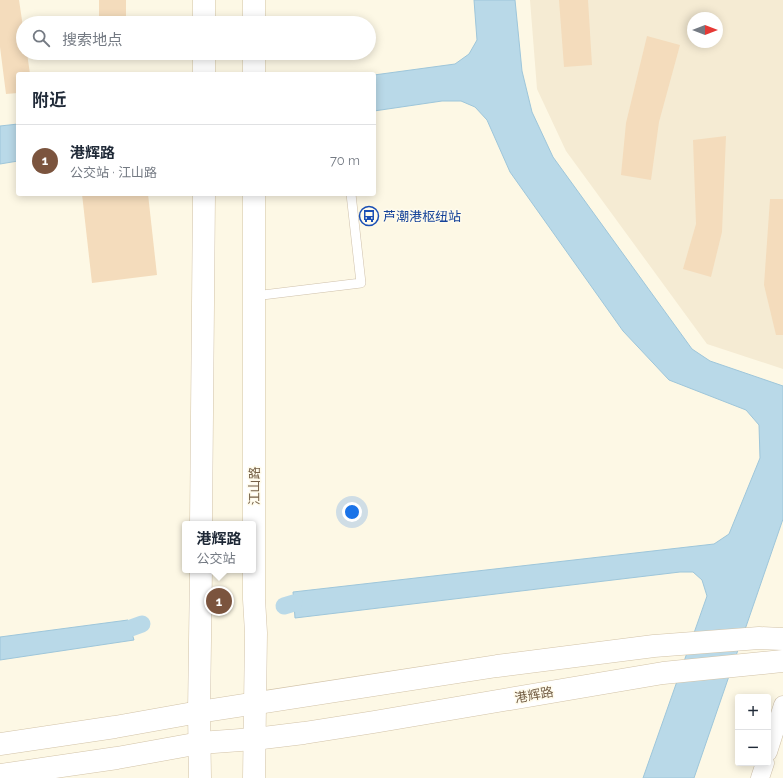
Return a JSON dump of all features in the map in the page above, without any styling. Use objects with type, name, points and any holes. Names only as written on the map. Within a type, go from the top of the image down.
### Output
[{"type":"main road","points":[[204,0],[204,16]]},
{"type":"main road","points":[[254,0],[254,16]]},
{"type":"main road","points":[[204,60],[204,72]]},
{"type":"main road","points":[[254,60],[254,72]]},
{"type":"main road","points":[[201,521],[204,196]]},
{"type":"main road","name":"江山路","points":[[254,196],[254,521]]},
{"type":"main road","points":[[200,778],[199,712],[201,573]]},
{"type":"main road","name":"江山路","points":[[254,573],[256,633],[254,778]]},
{"type":"main road","points":[[0,744],[497,666],[654,646],[759,638],[783,638]]},
{"type":"main road","name":"港辉路","points":[[0,775],[117,758],[200,743],[304,733],[663,673],[783,661]]},
{"type":"street","points":[[771,743],[783,705]]},
{"type":"street","points":[[760,778],[763,766]]},
{"type":"lane","points":[[254,296],[362,283],[351,196]]},
{"type":"shaded area","points":[[530,0],[783,0],[783,369],[707,344],[566,151],[537,89]]},
{"type":"water","points":[[474,0],[515,0],[522,71],[532,112],[553,157],[692,349],[710,361],[783,386],[783,519],[694,778],[643,778],[707,596],[702,580],[693,572],[680,572],[295,618],[293,592],[714,544],[729,534],[760,458],[759,425],[746,410],[669,380],[623,331],[510,172],[487,120],[475,107],[461,101],[442,101],[376,111],[376,75],[455,64],[469,54],[477,40]]},
{"type":"water","points":[[16,124],[16,161],[0,164],[0,126]]},
{"type":"water","points":[[128,620],[134,640],[0,660],[0,637]]},
{"type":"building","points":[[0,0],[19,0],[21,16],[16,16],[16,60],[28,60],[30,72],[16,72],[16,93],[6,94],[0,47]]},
{"type":"building","points":[[99,0],[126,0],[126,16],[99,16]]},
{"type":"building","points":[[559,0],[588,0],[592,65],[564,67]]},
{"type":"building","points":[[647,36],[680,45],[659,122],[651,180],[621,175],[626,123]]},
{"type":"building","points":[[726,136],[722,232],[711,277],[683,269],[696,224],[693,140]]},
{"type":"building","points":[[82,196],[148,196],[157,275],[92,283]]},
{"type":"building","points":[[770,199],[783,199],[783,335],[776,335],[764,285]]},
{"type":"waterway","points":[[284,606],[294,603]]},
{"type":"waterway","points":[[131,628],[142,624]]},
{"type":"place","name":"芦潮港枢纽站","points":[[369,216]]},
{"type":"place","name":"港辉路","points":[[219,601]]}]
